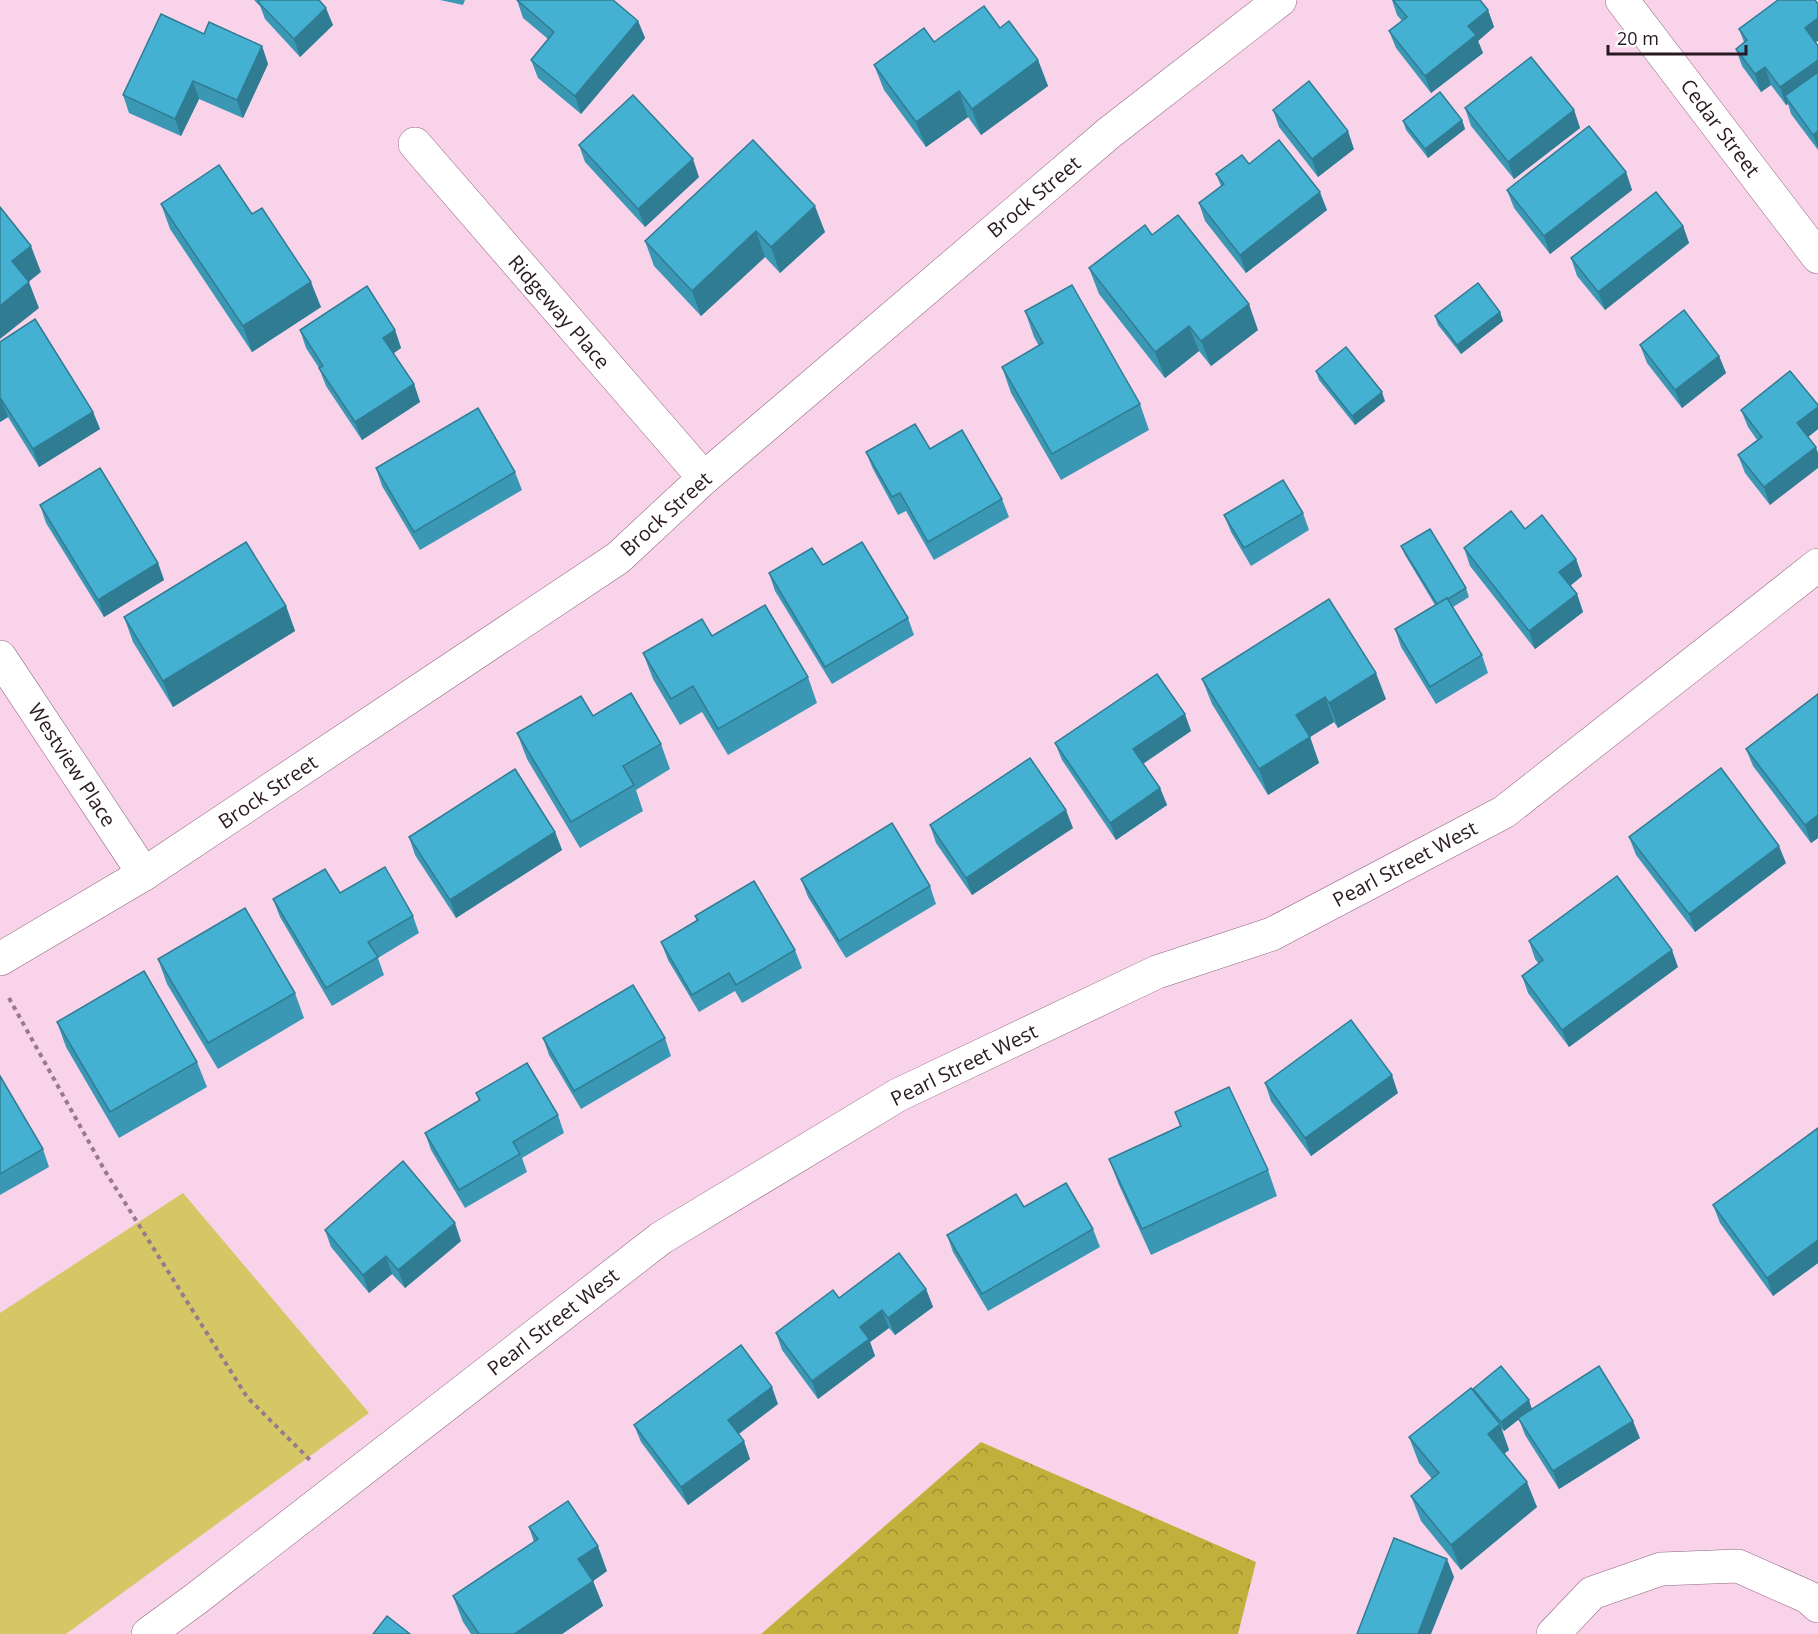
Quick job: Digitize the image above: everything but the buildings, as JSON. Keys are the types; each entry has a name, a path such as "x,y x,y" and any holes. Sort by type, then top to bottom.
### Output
{"street":[{"name":"Brock Street","path":"0,959 144,874 618,558 704,478 1109,133 1280,0"},
{"name":"Cedar Street","path":"1622,0 1818,257"},
{"name":"Ridgeway Place","path":"415,144 704,478"},
{"name":"Pearl Street West","path":"148,1634 661,1238 898,1095 1158,972 1272,934 1504,812 1818,565"},
{"name":"Westview Place","path":"0,657 144,874"},
{"path":"1552,1634 1592,1593 1661,1570 1738,1566 1808,1597 1818,1606"}],"path":[{"path":"6,992 105,1171 247,1397 338,1488"}],"shaded area":[{"path":"183,1193 369,1413 66,1634 0,1634 0,1313"}],"green space":[{"path":"981,1442 1256,1562 1238,1634 761,1634"}]}
